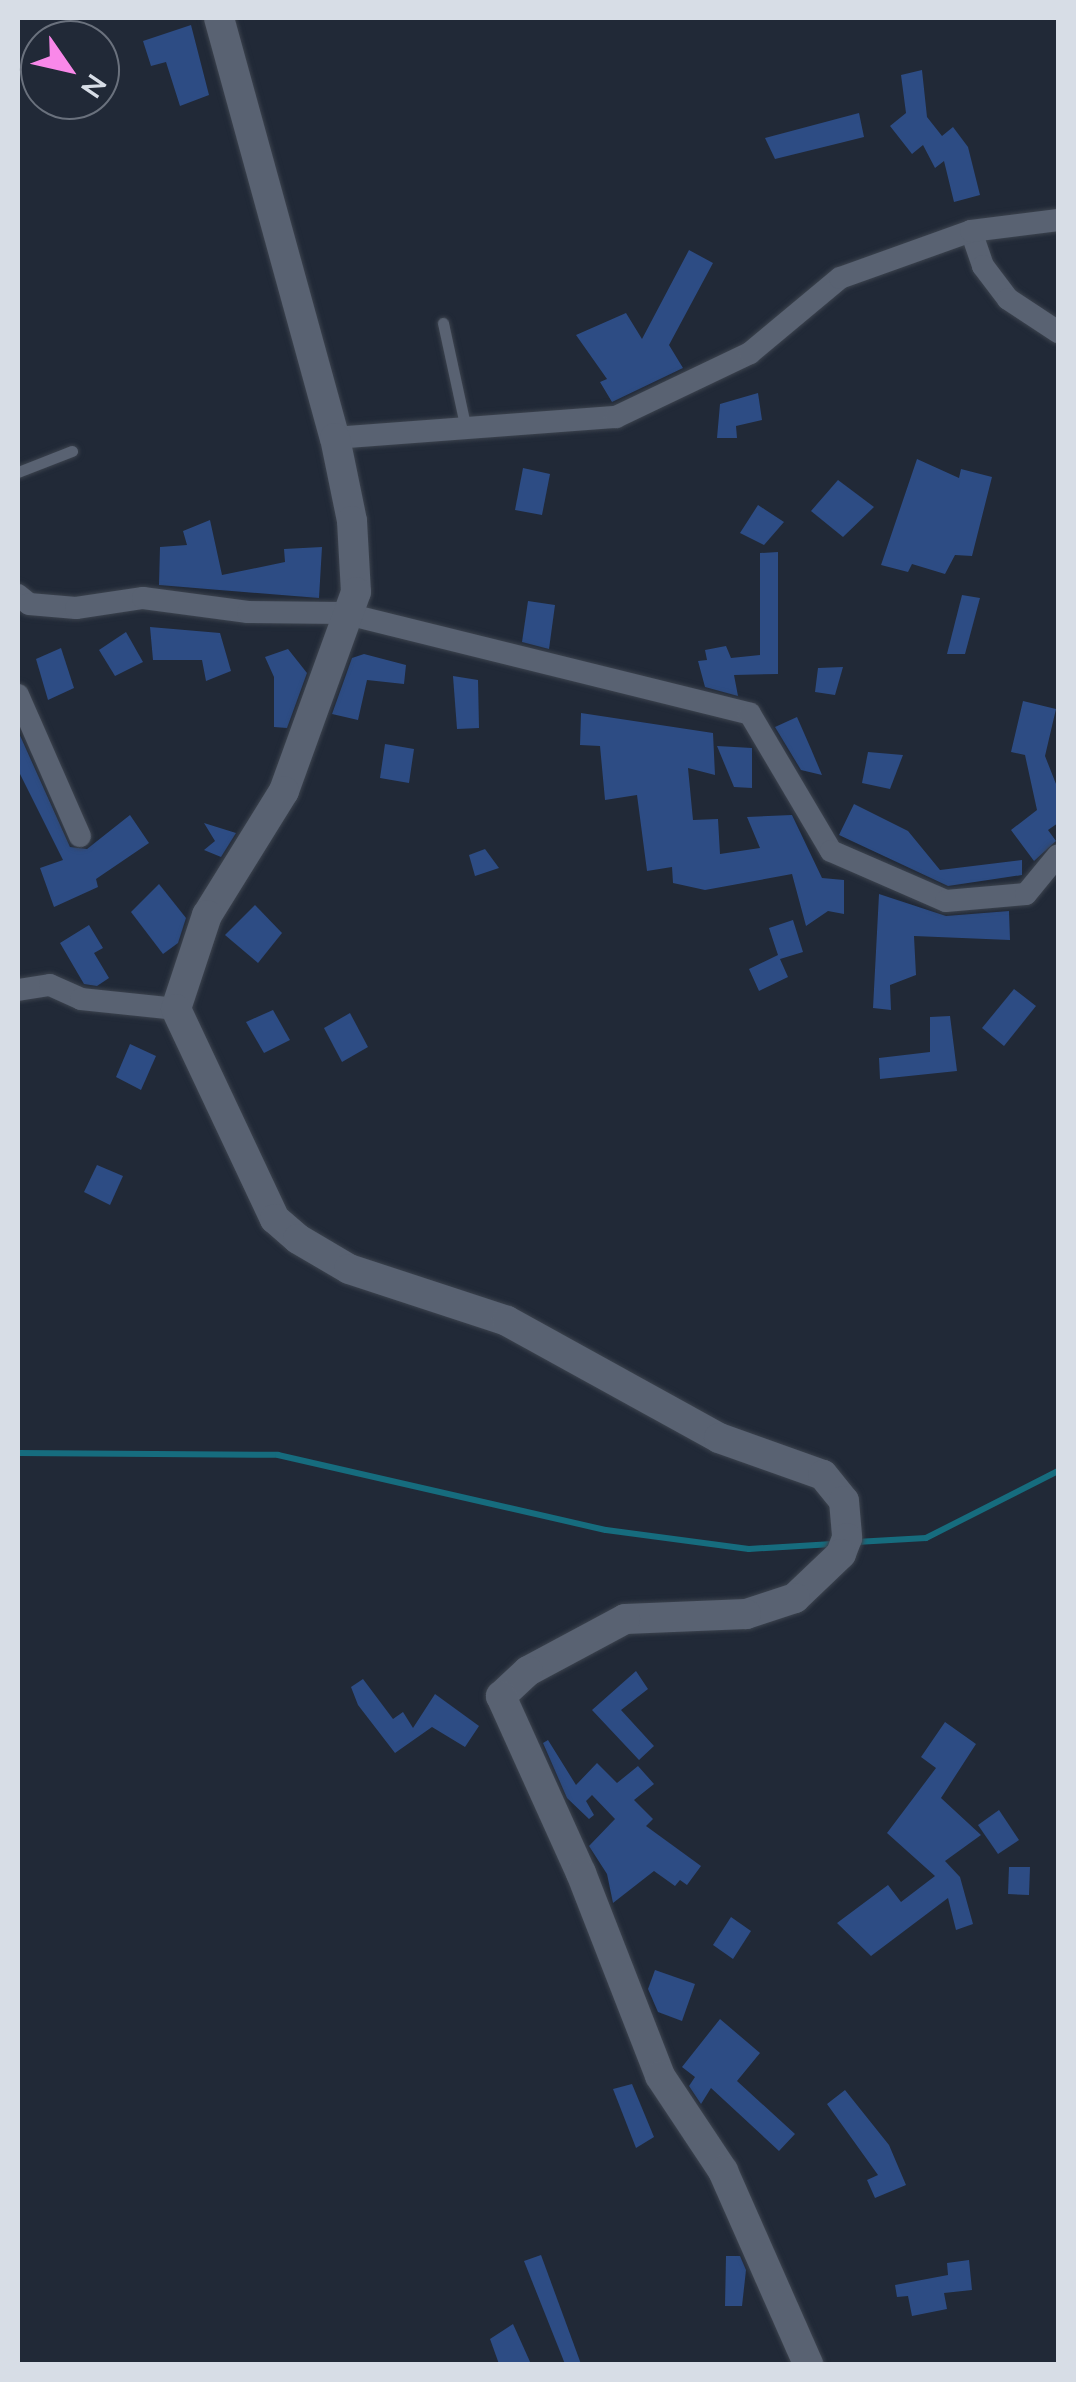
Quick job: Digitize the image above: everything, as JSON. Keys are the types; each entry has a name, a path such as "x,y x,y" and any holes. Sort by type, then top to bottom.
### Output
{"street":[{"path":"218,18 335,438 356,579 284,791 207,915 176,1009 275,1219 298,1239 350,1269 508,1320 719,1438 823,1476 844,1501 847,1538 841,1554 795,1598 746,1614 652,1613 625,1619 528,1671 502,1696 581,1872 660,2076 723,2171 808,2364"},
{"path":"335,438 616,417 653,404 750,353 840,278 971,231 1058,220"},
{"path":"971,231 983,266 1008,299 1058,332"},
{"path":"18,596 30,604 76,608 144,598 248,612 344,613 750,714 831,850 946,901 1026,894 1058,855"},
{"path":"18,695 80,836"},
{"path":"18,990 50,985 81,999 176,1009"}],"lane":[{"path":"443,324 466,428"},
{"path":"18,472 72,451"}],"building":[{"path":"191,25 209,95 180,106 166,62 151,66 143,41"},
{"path":"922,70 927,117 942,136 953,127 968,147 980,195 954,202 944,161 935,168 923,145 912,154 890,126 906,113 901,75"},
{"path":"859,113 864,137 775,159 765,138"},
{"path":"689,250 713,263 669,345 683,368 612,402 600,382 607,379 576,335 626,313 642,339"},
{"path":"758,393 762,420 736,426 737,438 717,438 720,404"},
{"path":"917,459 959,478 961,469 992,477 972,556 955,555 945,574 912,564 908,572 881,565"},
{"path":"523,468 550,474 542,515 515,510"},
{"path":"838,480 874,507 843,537 811,511"},
{"path":"758,505 784,522 764,545 740,533"},
{"path":"210,520 222,575 285,562 284,549 322,547 319,598 159,585 160,547 187,545 183,531"},
{"path":"778,552 778,674 734,675 738,696 705,687 698,661 707,660 705,650 726,646 731,658 760,655 760,553"},
{"path":"962,595 980,598 965,654 947,654"},
{"path":"528,601 555,605 549,649 522,642"},
{"path":"150,627 220,633 231,671 206,681 202,660 153,660"},
{"path":"126,632 143,662 115,676 99,650"},
{"path":"61,648 74,688 48,700 36,659"},
{"path":"288,649 307,673 287,728 274,727 274,677 265,657"},
{"path":"364,654 406,665 404,684 367,680 358,720 332,714 352,658"},
{"path":"843,667 835,695 815,692 818,668"},
{"path":"453,676 478,680 479,728 457,729"},
{"path":"1023,701 1056,709 1045,756 1058,789 1058,823 1048,830 1056,841 1034,861 1011,830 1037,810 1025,755 1011,752"},
{"path":"581,713 713,733 715,775 688,768 693,820 718,819 720,854 760,848 747,817 792,815 822,878 844,880 844,914 828,911 806,926 792,874 705,890 673,883 672,867 647,871 637,795 605,800 600,746 580,745"},
{"path":"797,717 822,775 801,770 775,727"},
{"path":"18,731 70,847 87,849 130,815 149,843 96,879 98,887 54,907 40,868 63,860 18,770"},
{"path":"385,744 414,749 409,783 380,778"},
{"path":"717,746 752,748 752,788 734,787"},
{"path":"868,752 903,755 890,789 862,783"},
{"path":"854,804 908,831 940,870 1022,860 1022,875 948,886 839,835"},
{"path":"204,823 236,833 221,857 204,850 215,841"},
{"path":"485,849 499,868 475,876 469,855"},
{"path":"159,884 186,918 178,943 163,954 131,912"},
{"path":"879,894 946,916 1009,911 1010,940 914,936 916,975 890,985 891,1010 873,1008"},
{"path":"255,905 282,933 258,963 225,935"},
{"path":"793,920 803,952 780,959 788,977 759,991 749,969 778,955 769,928"},
{"path":"89,925 103,948 94,953 109,978 97,986 84,984 60,943"},
{"path":"1014,989 1036,1006 1004,1046 982,1028"},
{"path":"273,1010 290,1040 264,1053 246,1022"},
{"path":"350,1013 368,1047 342,1062 324,1028"},
{"path":"950,1016 957,1071 880,1079 879,1058 930,1052 930,1017"},
{"path":"130,1044 156,1056 141,1090 116,1077"},
{"path":"97,1165 123,1176 110,1205 84,1192"},
{"path":"636,1671 648,1689 621,1710 654,1746 639,1760 592,1710"},
{"path":"363,1679 393,1719 403,1712 413,1728 435,1694 479,1726 465,1747 432,1727 395,1753 358,1705 351,1687"},
{"path":"945,1722 976,1744 941,1798 981,1835 945,1861 960,1877 973,1924 956,1930 948,1898 871,1956 837,1923 888,1885 901,1902 935,1876 887,1833 936,1768 921,1757"},
{"path":"548,1740 576,1785 597,1763 617,1783 638,1766 654,1784 634,1800 653,1819 646,1826 701,1866 687,1885 680,1880 675,1886 654,1871 613,1903 607,1874 589,1846 615,1819 592,1795 586,1801 594,1815 589,1819 567,1798 543,1743"},
{"path":"999,1810 1019,1840 998,1854 978,1825"},
{"path":"1009,1867 1030,1867 1029,1895 1008,1894"},
{"path":"731,1917 751,1931 733,1959 713,1945"},
{"path":"655,1970 695,1984 682,2021 658,2012 648,1989"},
{"path":"720,2019 760,2053 737,2081 795,2134 779,2151 711,2088 701,2104 689,2086 695,2077 682,2067"},
{"path":"632,2084 654,2137 636,2148 613,2089"},
{"path":"845,2090 889,2145 906,2185 875,2198 867,2180 878,2175 827,2104"},
{"path":"541,2255 581,2364 565,2364 524,2261"},
{"path":"726,2256 740,2256 746,2270 742,2306 725,2306"},
{"path":"969,2260 972,2290 944,2293 947,2309 912,2316 908,2296 897,2297 895,2285 948,2275 947,2263"},
{"path":"513,2324 531,2364 499,2364 490,2339"}],"waterway":[{"path":"18,1453 278,1455 606,1530 749,1549 833,1544"},
{"path":"856,1542 926,1538 1058,1471"}]}
